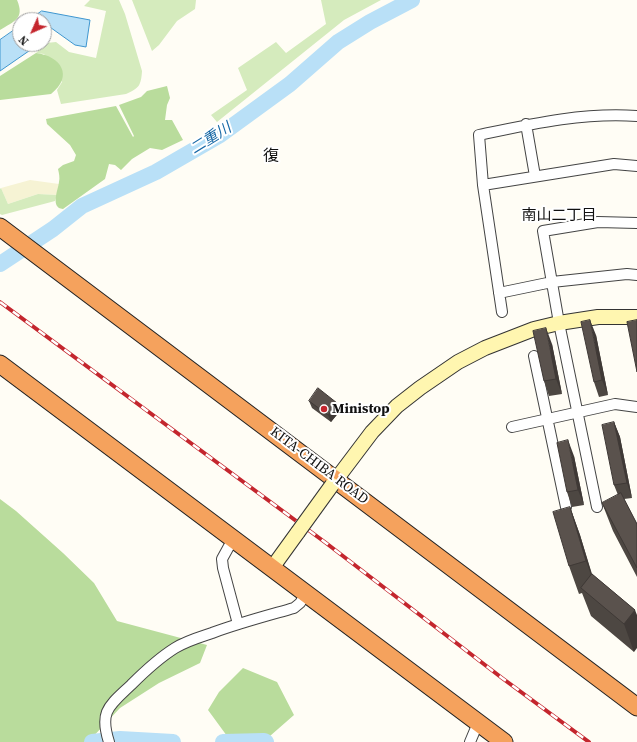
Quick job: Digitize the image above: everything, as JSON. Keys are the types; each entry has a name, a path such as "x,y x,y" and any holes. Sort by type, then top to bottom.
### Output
{"highway":[{"name":"KITA-CHIBA ROAD","path":"0,227 191,370 335,483 637,707"},
{"path":"0,364 233,538 274,565 306,594 504,742"}],"street":[{"path":"502,312 483,185 479,135 526,124 584,117 619,115 637,116"},
{"path":"526,124 535,176"},
{"path":"483,185 614,164 637,166"},
{"path":"597,507 576,412 543,231 598,222 637,223"},
{"path":"499,293 552,282 627,274 637,275"},
{"path":"274,565 372,432 397,406 458,362 485,348 534,330 559,323 598,317 637,317"},
{"path":"534,356 546,419 566,507"},
{"path":"512,427 615,404 637,407"},
{"path":"233,538 222,559 238,624"},
{"path":"107,738 104,722 105,714 108,709 116,699 143,673 175,648 197,638 238,624 294,608 300,603 306,594"},
{"path":"470,742 478,723"}],"shaded area":[{"path":"30,180 59,184 57,195 38,194 8,204 1,188"}],"green space":[{"path":"0,0 17,0 20,12 12,12 12,23 0,30"},
{"path":"90,0 119,0 125,14 142,71 141,80 137,88 126,94 61,104 57,90 62,82 44,54 36,53 52,52 52,42 56,42 69,52 96,58 106,11 84,6"},
{"path":"132,0 196,0 195,9 177,21 159,45 152,51"},
{"path":"321,0 381,0 344,20 217,122 211,115 247,90 238,68 276,42 286,53 326,24"},
{"path":"36,53 52,58 62,68 62,80 58,87 51,94 0,100 0,76"},
{"path":"167,86 170,98 167,105 165,120 172,120 183,140 162,150 150,148 132,159 121,170 115,165 109,164 105,179 63,209 59,208 56,202 59,179 58,169 63,165 74,161 76,155 70,145 47,124 46,119 116,106 133,137 134,136 119,105 141,97 147,91"},
{"path":"1,188 8,204 38,194 57,195 55,201 2,215 0,214"},
{"path":"0,499 16,511 63,553 94,583 117,621 207,645 200,663 159,683 120,708 88,742 0,742"},
{"path":"243,668 277,682 294,715 270,736 227,736 208,710 219,692"}],"water":[{"path":"52,13 90,20 86,47 75,45 52,29"},
{"path":"12,32 12,52 27,52 0,71 0,40"}],"building":[{"path":"590,320 602,380 594,382 581,322"},
{"path":"637,320 637,372 627,322"},
{"path":"546,328 556,379 544,381 533,331"},
{"path":"318,388 337,403 328,415 309,401"},
{"path":"614,422 627,483 614,485 602,425"},
{"path":"568,440 578,490 567,492 557,443"},
{"path":"621,493 637,524 637,568 602,503"},
{"path":"570,507 586,561 569,566 553,512"},
{"path":"592,574 635,610 624,624 581,588"}],"waterway":[{"name":"二重川","path":"0,264 53,229 82,206 156,172 220,135 290,84 338,42 370,22 412,0"},
{"path":"92,742 120,739 173,742"},
{"path":"223,742 266,742"}],"railway":[{"path":"0,302 326,543 502,678 589,742"}],"place":[{"name":"Ministop","path":"324,409"}],"district":[{"name":"復","path":"271,157"},
{"name":"南山二丁目","path":"559,216"}]}
